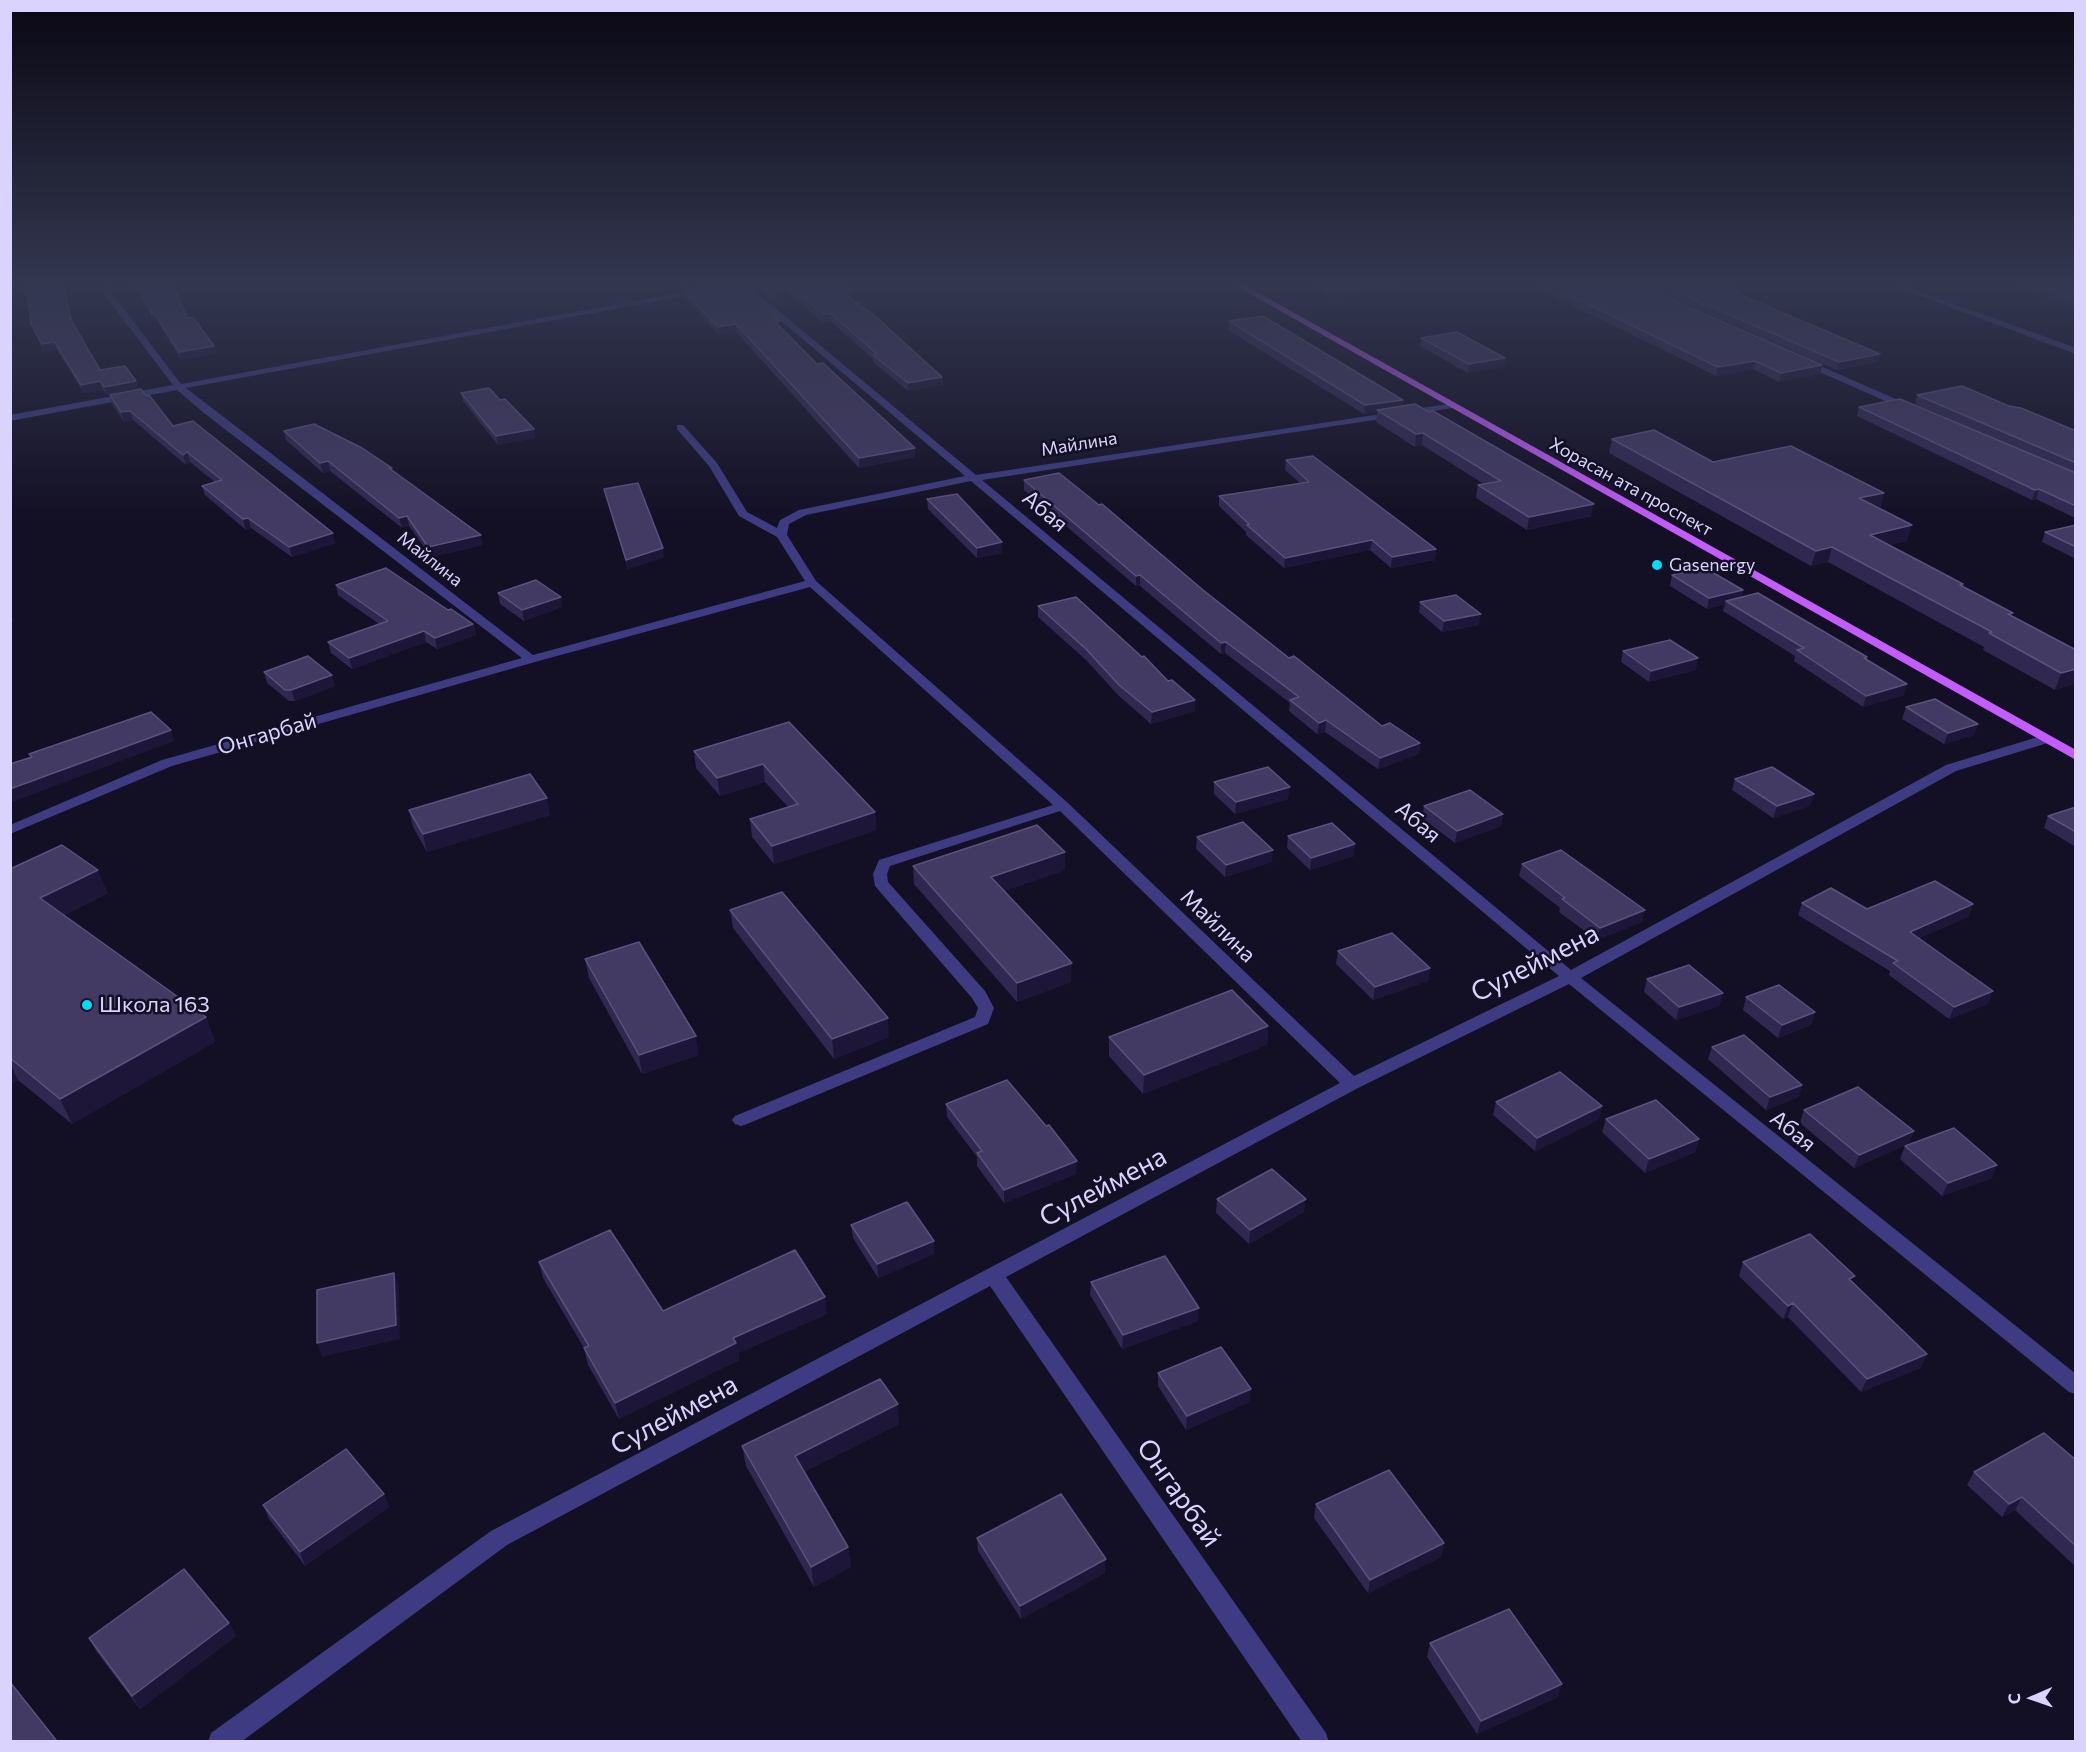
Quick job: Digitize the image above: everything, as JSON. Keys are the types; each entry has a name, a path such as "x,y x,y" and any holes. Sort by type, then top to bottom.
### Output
{"main road":[{"name":"Хорасан ата проспект","path":"1379,364 2076,756"}],"street":[{"name":"Майлина","path":"161,364 178,386 217,418 531,659"},
{"path":"10,418 301,364"},
{"name":"Абая","path":"837,364 1570,977 2076,1386"},
{"path":"1807,364 1924,415"},
{"name":"Майлина","path":"1352,1084 1063,806 812,583 782,535 784,522 803,512 973,478 1452,405"},
{"path":"680,427 713,465 743,514 782,535"},
{"path":"531,659 812,583"},
{"name":"Онгарбай","path":"10,830 167,763 531,659"},
{"name":"Сулеймена","path":"220,1742 499,1538 1352,1084 1570,977 1951,768 2046,739"},
{"path":"741,1120 982,1020 986,1008 979,995 880,883 884,863 1063,806"},
{"name":"Онгарбай","path":"994,1276 1317,1742"}],"building":[{"path":"68,364 96,364 100,370 125,366 136,381 104,387 100,381 81,385"},
{"path":"772,364 824,364 915,448 859,458"},
{"path":"884,364 927,364 942,377 908,383"},
{"path":"1298,364 1343,364 1403,400 1365,405"},
{"path":"1711,364 1738,364 1718,367"},
{"path":"1761,364 1822,365 1781,373"},
{"path":"1962,386 2076,431 2076,463 1917,395"},
{"path":"489,388 500,400 505,399 534,429 496,436 461,393"},
{"path":"141,389 146,396 149,395 173,426 193,421 333,533 289,547 248,518 243,519 202,486 222,480 187,452 183,455 130,411 121,412 110,395"},
{"path":"1900,399 2076,473 2076,506 2039,489 2035,490 1859,407"},
{"path":"1415,404 1429,412 1433,411 1594,504 1529,517 1478,485 1501,481 1423,433 1416,434 1377,410"},
{"path":"314,424 362,448 481,535 428,547 407,516 399,518 328,461 320,463 284,431"},
{"path":"1654,430 1713,462 1791,446 1884,493 1859,498 1912,525 1870,535 1963,584 1960,585 2013,613 2008,614 2076,650 2076,669 2061,673 1989,633 1992,632 1832,547 1816,551 1612,439"},
{"path":"1313,456 1436,549 1392,557 1372,540 1285,558 1247,525 1249,524 1219,496 1309,482 1286,460"},
{"path":"1059,473 1099,505 1102,504 1203,590 1289,658 1294,656 1382,726 1390,723 1420,743 1380,758 1326,720 1319,723 1290,700 1299,697 1226,642 1221,643 1140,575 1136,576 1024,480"},
{"path":"638,483 663,548 626,560 604,489"},
{"path":"957,494 1002,542 977,548 927,499"},
{"path":"2076,525 2076,547 2045,532"},
{"path":"386,568 473,624 435,638 424,631 349,658 328,642 388,621 336,585"},
{"path":"1705,568 1743,590 1709,598 1672,575"},
{"path":"536,580 561,597 522,610 498,593"},
{"path":"1758,593 1867,657 1864,658 1907,684 1866,696 1797,650 1804,648 1726,601"},
{"path":"1456,595 1481,614 1444,621 1420,602"},
{"path":"1076,597 1142,657 1144,656 1168,681 1172,680 1195,700 1152,712 1119,685 1086,649 1038,606"},
{"path":"1670,640 1698,658 1651,671 1623,651"},
{"path":"308,656 332,675 291,690 285,690 264,672"},
{"path":"1935,699 1978,724 1948,733 1906,707"},
{"path":"151,712 171,730 10,789 10,764 32,757 29,754"},
{"path":"789,722 875,812 772,846 750,819 798,804 763,764 717,778 694,751"},
{"path":"1268,767 1290,787 1236,802 1214,782"},
{"path":"1772,767 1814,794 1777,806 1735,779"},
{"path":"530,774 547,798 423,834 409,810"},
{"path":"1470,790 1503,814 1457,831 1424,806"},
{"path":"2076,807 2076,832 2048,816"},
{"path":"1243,822 1273,850 1226,865 1197,837"},
{"path":"1332,823 1355,844 1311,858 1288,836"},
{"path":"1037,825 1065,852 991,877 1072,963 1017,983 913,866"},
{"name":"Школа 163","path":"62,845 98,870 40,898 206,1017 60,1099 10,1058 10,869"},
{"path":"1561,850 1645,910 1600,928 1522,864"},
{"path":"1935,881 1973,904 1910,932 1993,991 1954,1007 1893,963 1898,961 1802,903 1831,888 1867,909"},
{"path":"782,892 888,1018 832,1039 730,910"},
{"path":"1392,933 1430,968 1375,987 1338,951"},
{"path":"639,942 696,1036 639,1055 585,959"},
{"path":"1689,965 1723,993 1679,1007 1647,979"},
{"path":"1779,985 1815,1012 1782,1025 1746,997"},
{"path":"1232,990 1268,1026 1144,1075 1109,1037"},
{"path":"1744,1035 1802,1085 1770,1097 1712,1047"},
{"path":"1560,1072 1602,1106 1537,1138 1496,1102"},
{"path":"1007,1080 1046,1126 1049,1125 1077,1161 1004,1190 977,1153 982,1151 946,1104"},
{"path":"1858,1087 1914,1131 1859,1155 1804,1110"},
{"path":"1656,1100 1699,1139 1649,1159 1606,1119"},
{"path":"1954,1128 1997,1165 1948,1183 1905,1146"},
{"path":"1272,1169 1306,1199 1250,1230 1217,1199"},
{"path":"907,1202 934,1241 877,1264 851,1225"},
{"path":"610,1230 663,1311 795,1250 825,1297 733,1338 736,1343 615,1403 584,1348 589,1346 539,1262"},
{"path":"1810,1234 1855,1276 1849,1279 1927,1354 1867,1379 1793,1303 1788,1306 1743,1262"},
{"path":"1165,1256 1199,1308 1123,1335 1091,1282"},
{"path":"394,1273 396,1325 317,1343 317,1290"},
{"path":"1221,1347 1251,1389 1187,1416 1158,1373"},
{"path":"880,1379 898,1404 795,1456 848,1547 811,1567 742,1446"},
{"path":"2044,1433 2076,1460 2076,1546 2022,1497 2009,1504 1974,1472"},
{"path":"346,1449 384,1494 300,1552 263,1505"},
{"path":"1389,1470 1444,1543 1370,1580 1316,1504"},
{"path":"1061,1494 1106,1559 1020,1606 977,1538"},
{"path":"184,1569 229,1623 132,1696 89,1638"},
{"path":"1509,1609 1562,1684 1481,1721 1430,1643"},
{"path":"10,1682 56,1740 54,1742 10,1742"}],"place":[{"name":"Gasenergy","path":"1657,565"},
{"name":"Школа 163","path":"87,1005"}]}
